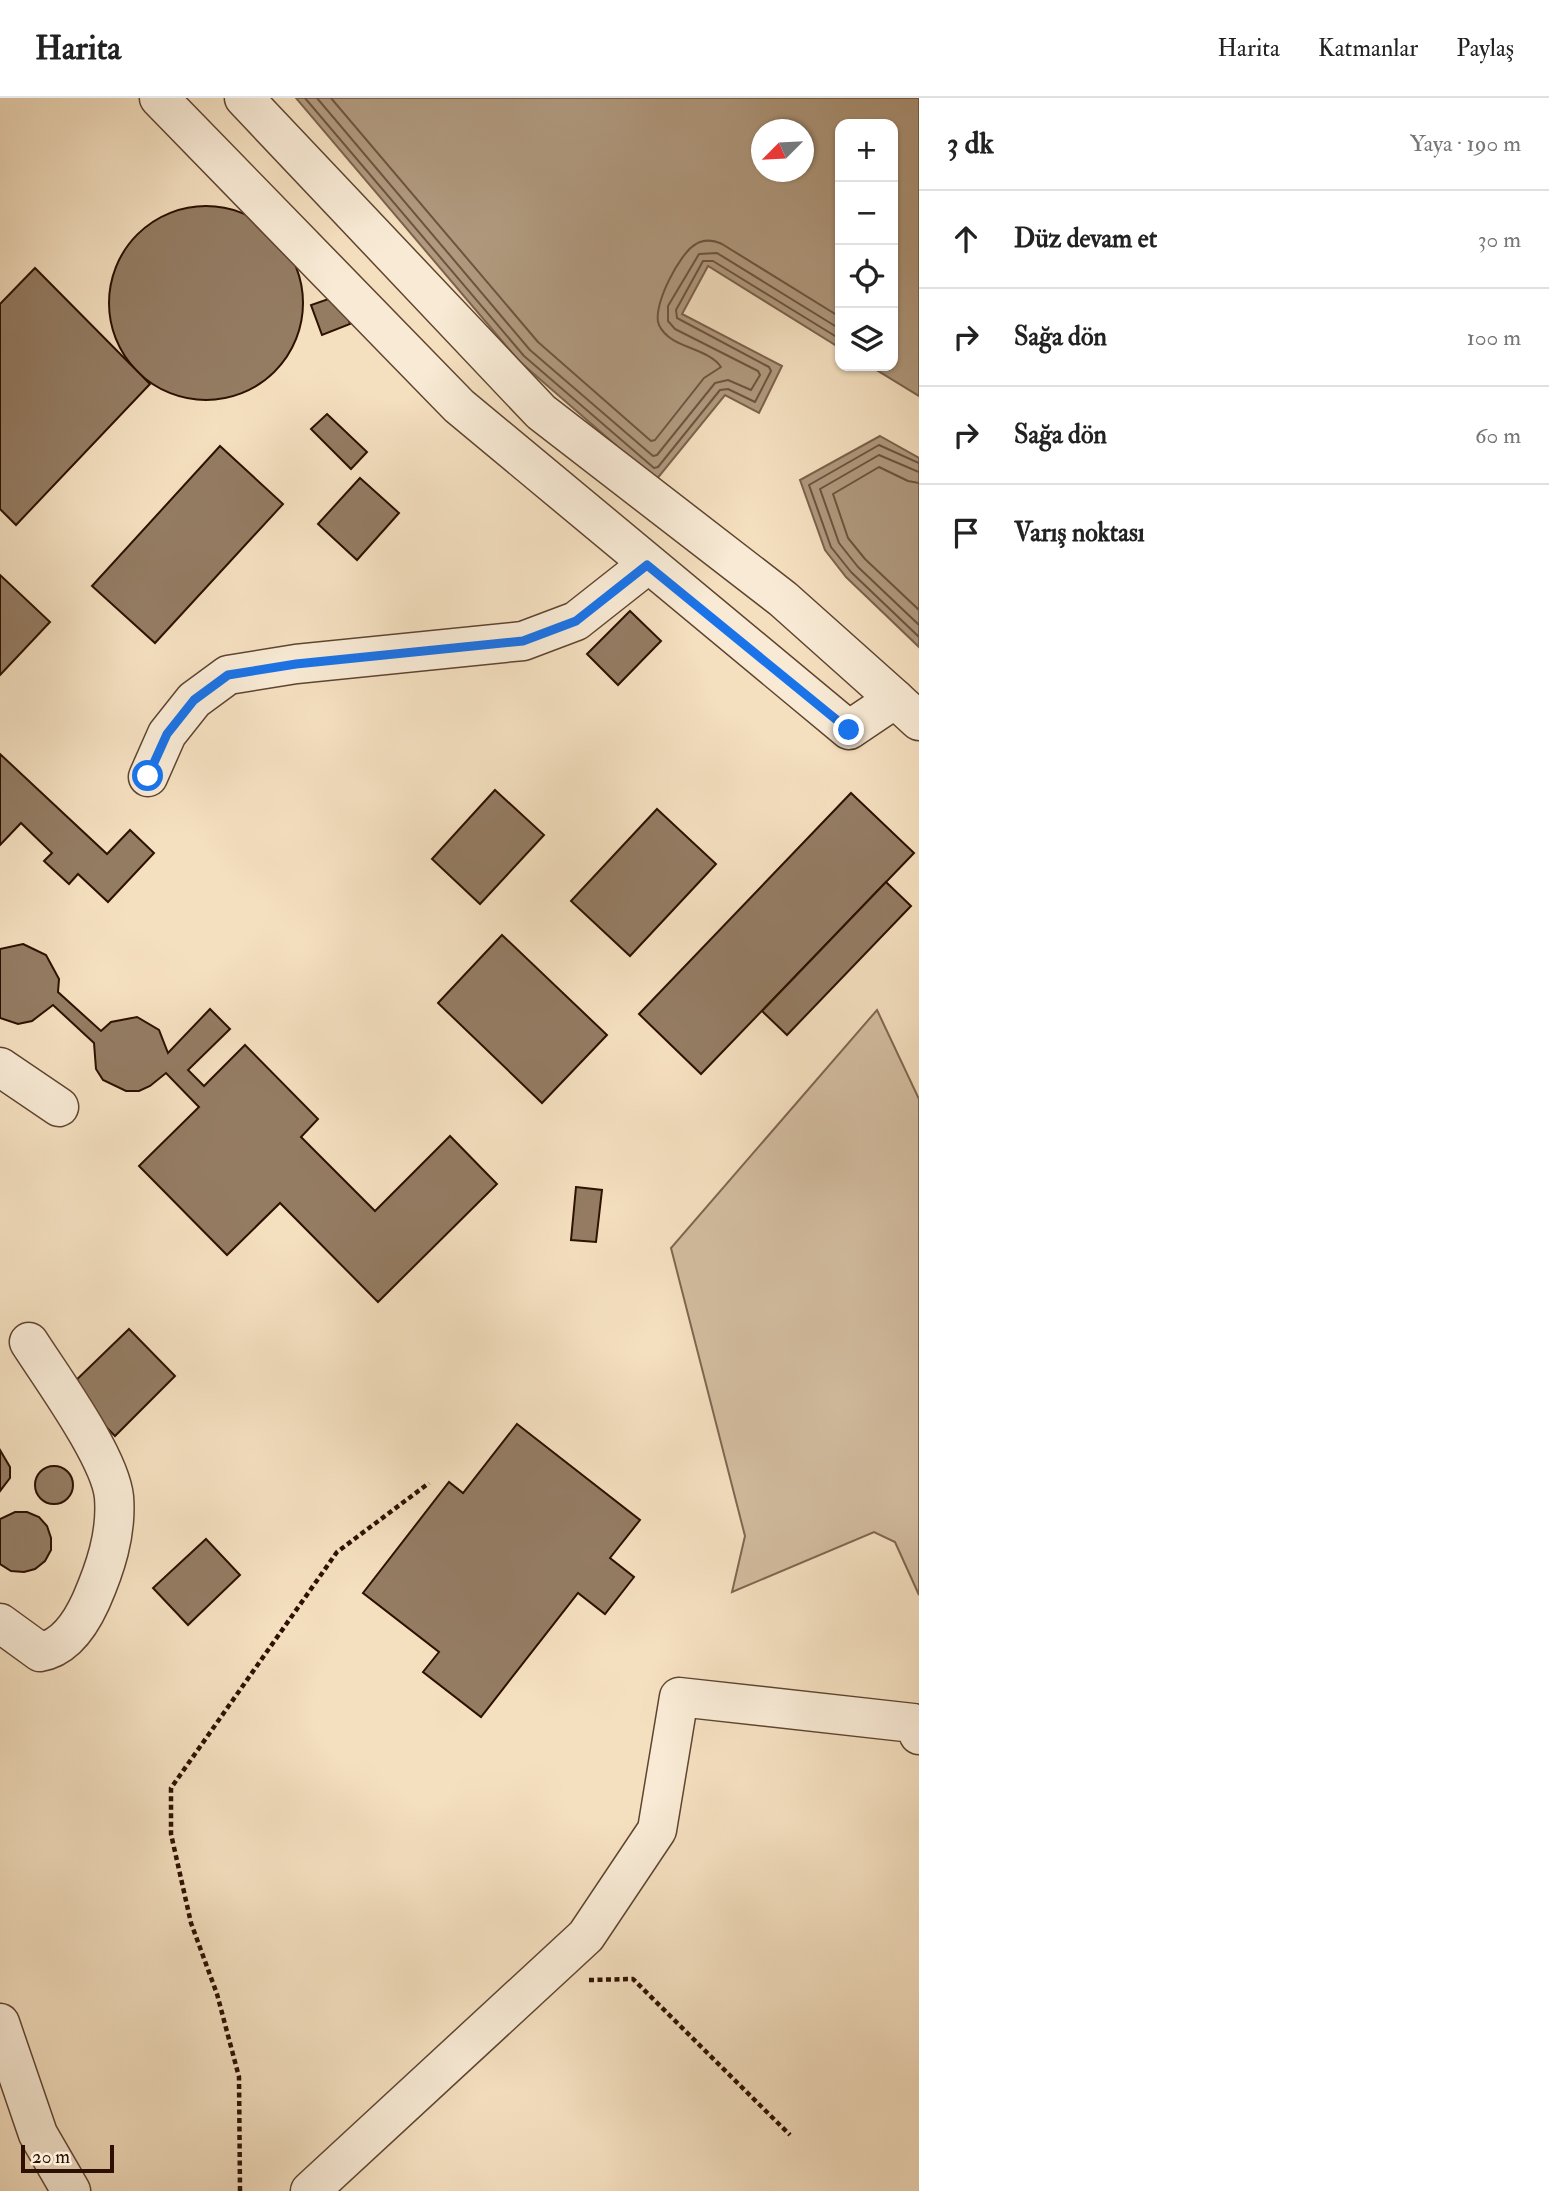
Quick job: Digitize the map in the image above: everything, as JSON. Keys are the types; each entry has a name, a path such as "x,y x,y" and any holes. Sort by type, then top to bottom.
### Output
{"lane":[{"path":"159,98 458,406 647,565 849,730 907,710 783,599 541,412 244,98"},
{"path":"148,776 167,734 194,700 228,675 296,664 523,641 576,621 647,565"},
{"path":"0,1067 59,1107"},
{"path":"0,1623 40,1653 52,1651 68,1637 86,1612 108,1561 114,1496 93,1443 29,1342"},
{"path":"310,2191 586,1936 657,1830 679,1697 913,1723 919,1735"},
{"path":"0,2023 38,2134 71,2191"}],"path":[{"path":"240,2191 239,2077 217,1994 188,1910 171,1834 171,1788 337,1552 429,1483"},
{"path":"536,1982 633,1979 790,2135"}],"shaded area":[{"path":"877,1010 919,1099 919,1595 895,1542 874,1532 732,1592 745,1536 671,1248"}],"water":[{"path":"296,98 919,98 919,396 878,371 898,371 898,119 835,119 835,345 708,266 682,314 782,366 759,413 725,395 656,480 519,361"},
{"path":"880,436 919,458 919,647 846,577 825,550 800,480"}],"building":[{"path":"206,206 243,213 275,234 296,266 303,303 296,340 275,372 243,393 206,400 169,393 137,372 116,340 109,303 116,266 137,234 169,213"},
{"path":"35,268 150,384 16,525 0,509 0,304"},
{"path":"340,295 350,324 322,335 311,305"},
{"path":"327,414 367,452 351,469 311,429"},
{"path":"220,446 283,504 155,643 92,586"},
{"path":"360,478 399,513 357,560 318,524"},
{"path":"0,575 50,622 0,675"},
{"path":"630,611 661,641 618,685 587,654"},
{"path":"0,754 107,854 130,830 154,853 108,902 78,874 69,884 44,861 52,853 21,823 0,845"},
{"path":"495,790 544,835 480,904 432,859"},
{"path":"851,793 914,853 701,1074 639,1014"},
{"path":"657,809 716,864 630,956 571,901"},
{"path":"886,882 911,906 787,1035 762,1011"},
{"path":"502,935 607,1035 542,1103 438,1003"},
{"path":"23,944 46,955 59,979 58,992 101,1031 111,1022 137,1017 159,1030 168,1053 210,1009 230,1029 188,1070 204,1086 245,1045 318,1119 301,1137 375,1211 450,1136 497,1184 378,1302 280,1203 227,1255 139,1166 199,1107 166,1073 139,1091 126,1091 103,1080 96,1069 94,1043 53,1005 32,1021 18,1024 0,1018 0,949"},
{"path":"576,1187 602,1190 596,1242 571,1240"},
{"path":"129,1329 175,1376 115,1436 68,1388"},
{"path":"517,1424 640,1520 610,1558 634,1577 605,1614 578,1593 481,1717 423,1672 439,1652 363,1593 449,1482 463,1493"},
{"path":"0,1450 10,1467 10,1478 0,1491"},
{"path":"54,1466 67,1472 73,1485 67,1498 54,1504 41,1498 35,1485 41,1472"},
{"path":"15,1512 27,1512 39,1517 47,1526 51,1538 51,1550 45,1561 35,1569 24,1572 11,1571 0,1564 0,1519"},
{"path":"206,1539 240,1575 188,1625 153,1588"}],"route":[{"path":"148,776 167,734 194,700 228,675 296,664 523,641 576,621 647,565 849,730"}]}
